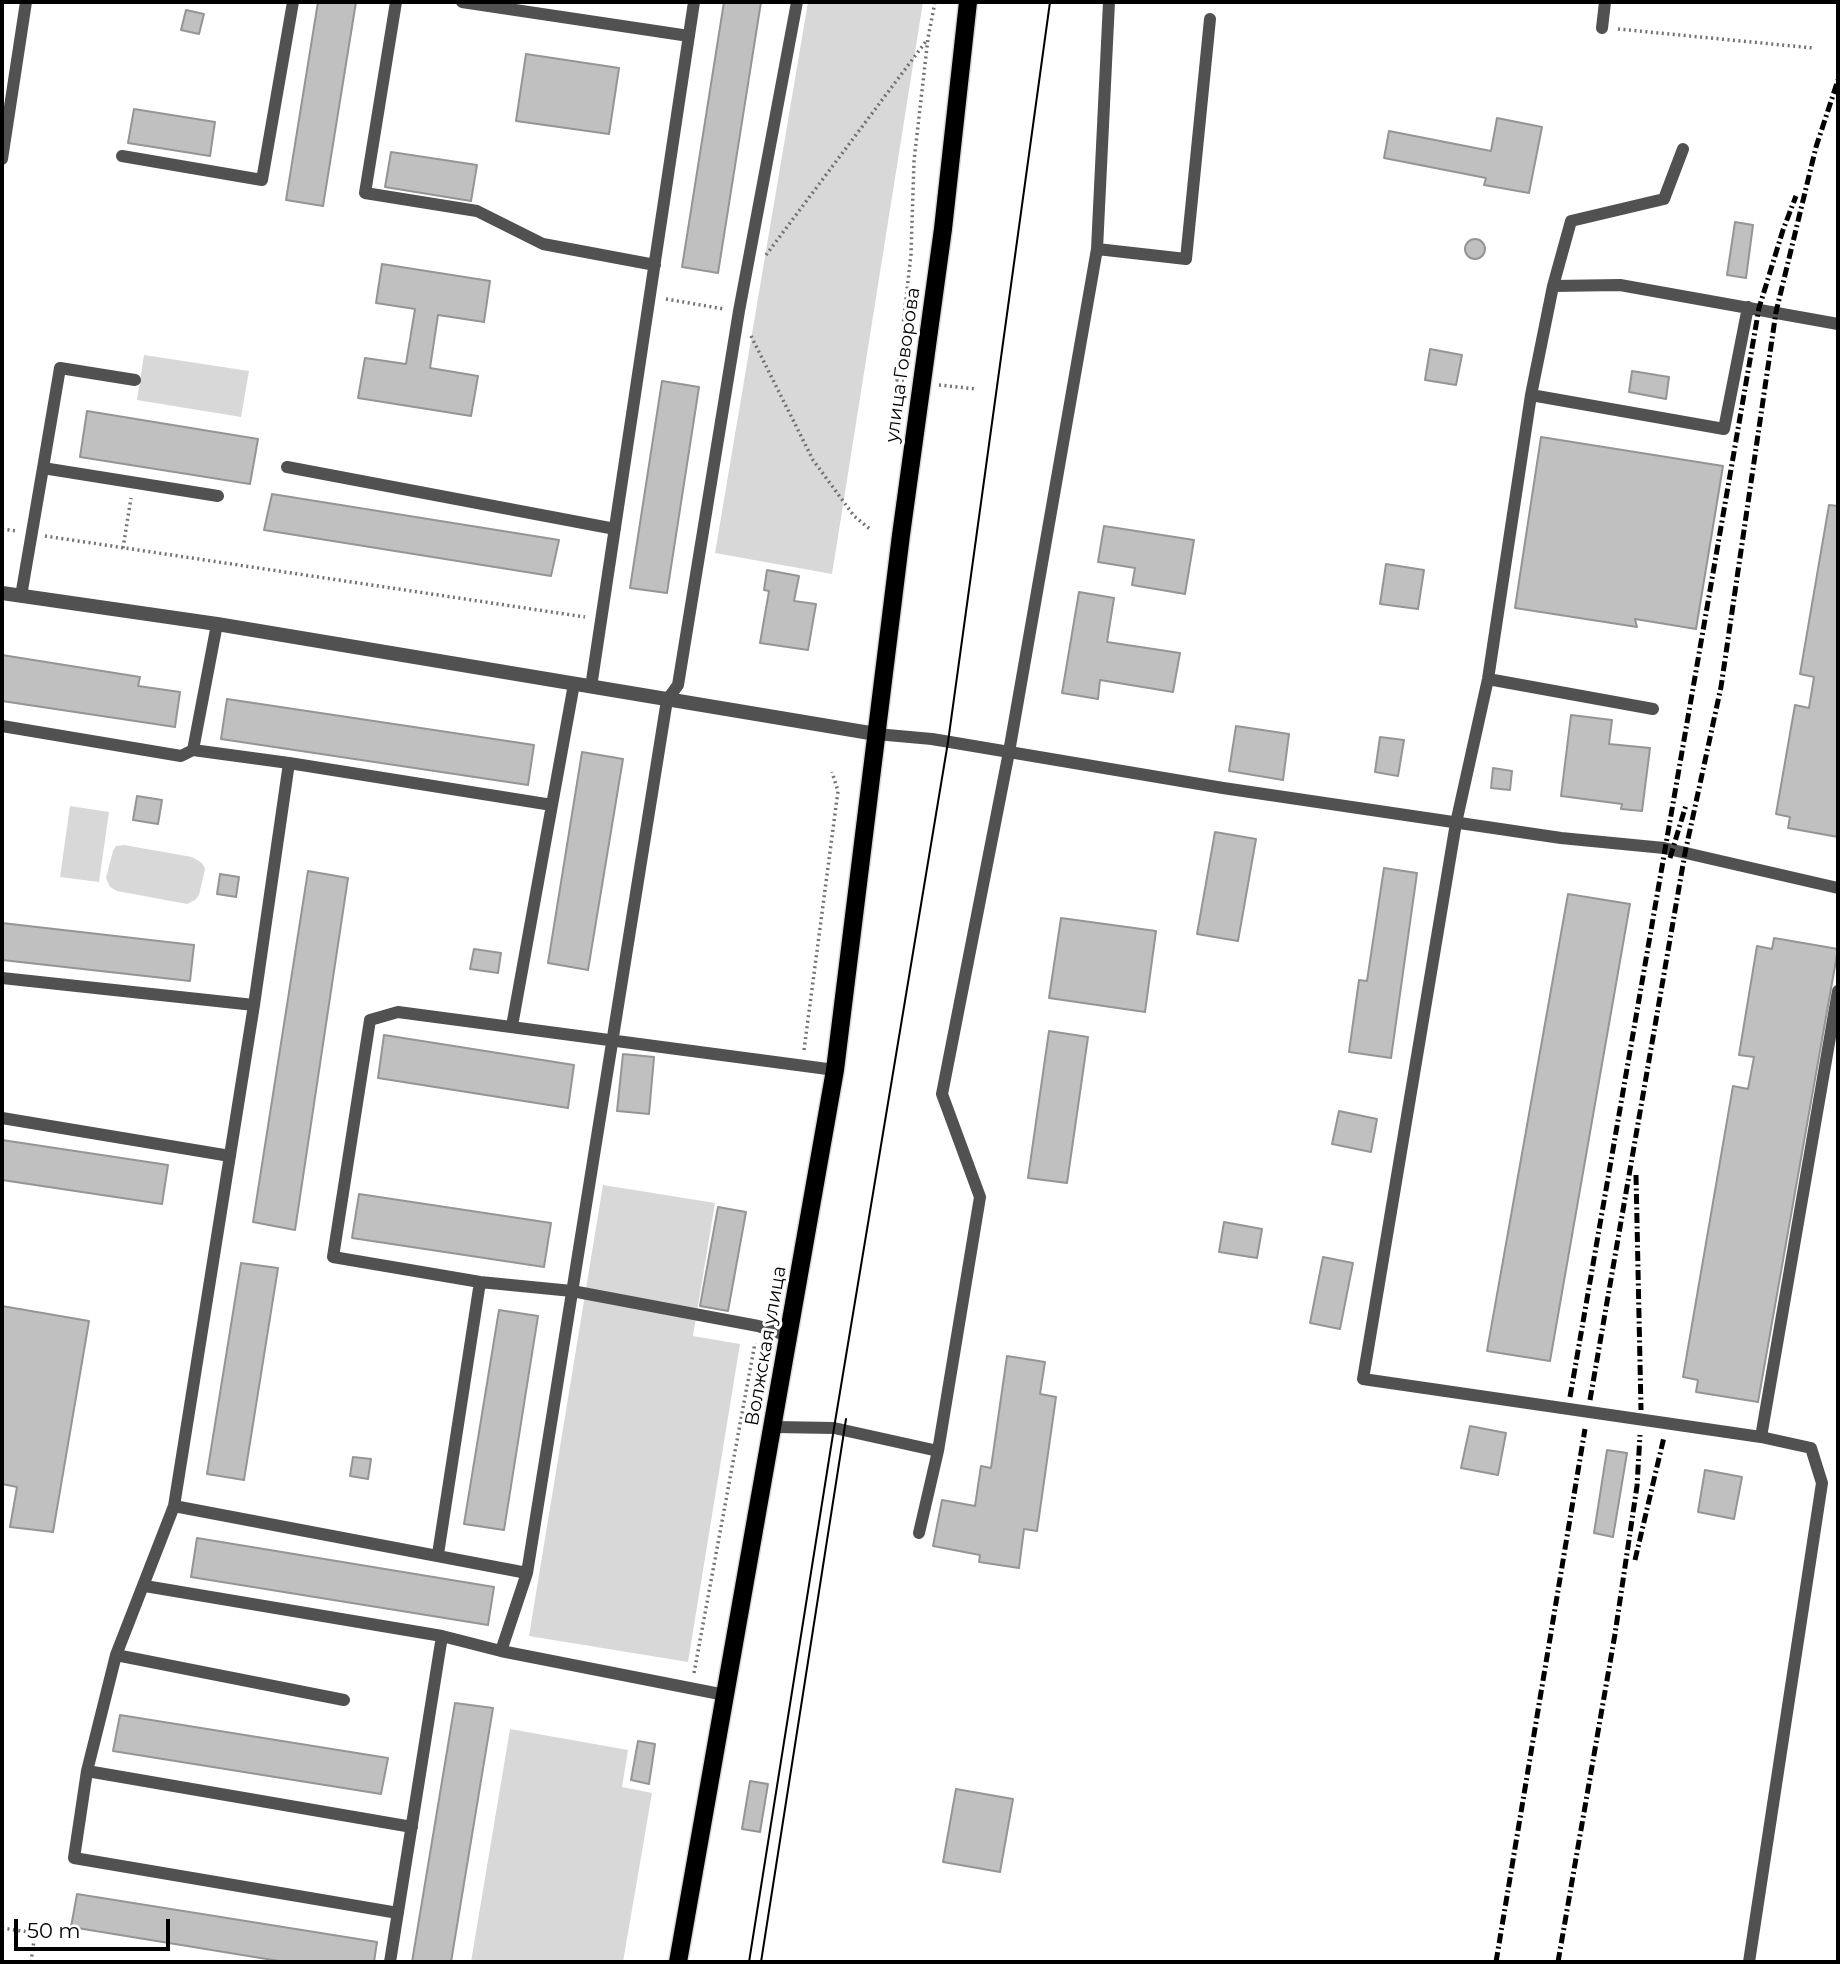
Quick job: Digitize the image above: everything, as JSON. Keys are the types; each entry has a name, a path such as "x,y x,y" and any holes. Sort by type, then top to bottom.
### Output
{"main road":[{"name":"улица Говорова","path":"876,734 943,229 968,2"},
{"name":"Волжская улица","path":"678,1962 835,1070 876,734"}],"street":[{"path":"2,593 217,624 876,734"}],"lane":[{"path":"2,159 26,2"},
{"path":"122,156 262,180 293,2"},
{"path":"396,2 365,193 477,211 543,244 654,265"},
{"path":"462,2 689,36"},
{"path":"591,687 694,2"},
{"path":"501,1651 527,1573 667,700 678,685 739,311 797,2"},
{"path":"919,1534 938,1451 980,1197 942,1094 1009,752 1097,249 1109,2"},
{"path":"1602,28 1605,2"},
{"path":"1097,249 1186,259 1210,19"},
{"path":"1683,149 1664,199 1571,221 1553,286 1531,395 1488,679 1456,822 1363,1379 1760,1437 1811,1448 1822,1483 1749,1962"},
{"path":"1553,286 1620,285 1838,324"},
{"path":"1531,395 1724,429 1748,307"},
{"path":"21,596 60,368 135,380"},
{"path":"287,467 615,529"},
{"path":"43,468 218,496"},
{"path":"193,750 217,624"},
{"path":"1488,679 1653,709"},
{"path":"512,1026 574,684"},
{"path":"2,726 181,756 193,750 552,805"},
{"path":"876,734 932,739 1223,788 1560,838 1664,848 1838,888"},
{"path":"289,763 254,1005 174,1506 116,1656 87,1771 74,1858 398,1913"},
{"path":"2,978 254,1005"},
{"path":"1760,1437 1838,991"},
{"path":"789,1335 758,1326 572,1291 480,1282 333,1258 370,1020 398,1012 835,1070"},
{"path":"2,1118 230,1156"},
{"path":"438,1554 480,1282"},
{"path":"774,1427 834,1428 938,1451"},
{"path":"174,1506 527,1573"},
{"path":"145,1586 442,1636 501,1651 725,1695"},
{"path":"390,1962 442,1636"},
{"path":"116,1656 344,1700"},
{"path":"87,1771 412,1827"}],"path":[{"path":"897,380 911,254 914,161 928,38 935,2"},
{"path":"1602,28 1813,48"},
{"path":"761,262 928,38"},
{"path":"651,296 739,311 813,460 854,516 870,529"},
{"path":"123,548 134,482"},
{"path":"2,529 600,619"},
{"path":"802,1065 838,790 832,772"},
{"path":"691,1689 758,1326"},
{"path":"2,1928 35,1933 31,1962"}],"shaded area":[{"path":"808,2 923,2 832,574 715,553"},
{"path":"144,355 249,371 241,417 137,400"},
{"path":"70,806 109,812 99,882 60,877"},
{"path":"124,845 192,857 202,863 205,869 199,895 187,904 117,891 110,887 106,878 113,851 116,846"},
{"path":"603,1185 715,1203 693,1336 740,1344 688,1662 529,1636"},
{"path":"510,1729 628,1750 622,1787 652,1793 623,1962 471,1962"}],"building":[{"path":"318,2 356,2 323,206 286,200"},
{"path":"724,2 761,2 718,273 682,267"},
{"path":"186,10 204,14 199,34 181,30"},
{"path":"526,54 619,68 609,134 516,121"},
{"path":"134,109 215,122 210,156 128,143"},
{"path":"1497,118 1542,127 1529,193 1484,185 1486,178 1384,158 1389,131 1491,151"},
{"path":"391,152 477,165 471,201 385,187"},
{"path":"1735,222 1753,225 1746,278 1727,275"},
{"path":"1475,239 1482,242 1485,249 1482,256 1475,259 1468,256 1465,249 1468,242"},
{"path":"382,264 490,281 484,322 438,315 430,368 478,376 471,416 358,398 365,358 406,364 415,309 376,303"},
{"path":"1430,349 1462,355 1456,385 1425,380"},
{"path":"1632,371 1669,377 1666,399 1629,392"},
{"path":"662,381 699,387 667,593 630,588"},
{"path":"87,411 258,439 250,484 80,457"},
{"path":"1541,437 1723,466 1696,629 1635,619 1637,627 1515,608"},
{"path":"272,494 559,540 551,576 264,530"},
{"path":"1829,505 1838,506 1838,837 1788,828 1790,817 1776,814 1795,705 1809,708 1814,677 1800,674"},
{"path":"1104,526 1194,540 1185,594 1132,585 1135,568 1098,562"},
{"path":"1386,564 1424,570 1418,609 1380,604"},
{"path":"767,570 799,576 794,601 816,604 808,650 760,643 769,591 764,590"},
{"path":"1079,592 1114,598 1107,642 1180,653 1173,692 1100,680 1098,699 1062,693"},
{"path":"2,655 140,677 138,686 180,692 175,727 2,701"},
{"path":"227,699 534,745 528,785 221,739"},
{"path":"1571,715 1612,720 1609,744 1650,748 1642,811 1621,809 1622,804 1561,796"},
{"path":"1236,726 1289,734 1283,780 1229,771"},
{"path":"1380,737 1404,740 1398,776 1375,772"},
{"path":"582,752 623,759 588,970 548,963"},
{"path":"1493,768 1512,771 1510,790 1491,788"},
{"path":"137,796 162,800 158,824 133,820"},
{"path":"1215,832 1256,839 1238,941 1197,934"},
{"path":"1384,868 1417,873 1391,1058 1349,1052 1359,980 1367,981"},
{"path":"308,871 348,878 295,1230 253,1222"},
{"path":"220,874 239,877 236,897 217,894"},
{"path":"1568,894 1630,904 1550,1361 1487,1351"},
{"path":"1061,918 1156,931 1145,1012 1049,998"},
{"path":"2,923 194,945 190,981 2,960"},
{"path":"1774,938 1838,949 1758,1402 1696,1392 1698,1380 1683,1377 1733,1086 1748,1089 1754,1057 1739,1055 1757,946 1772,949"},
{"path":"474,949 501,953 498,973 470,969"},
{"path":"1049,1031 1088,1037 1067,1183 1028,1178"},
{"path":"384,1035 574,1065 568,1108 378,1078"},
{"path":"623,1054 654,1057 649,1114 617,1111"},
{"path":"1339,1111 1377,1119 1371,1152 1332,1144"},
{"path":"2,1140 168,1165 162,1204 2,1180"},
{"path":"359,1194 551,1223 544,1267 352,1238"},
{"path":"718,1207 746,1212 728,1311 700,1306"},
{"path":"1224,1222 1262,1229 1257,1258 1219,1252"},
{"path":"1323,1257 1353,1263 1340,1329 1310,1323"},
{"path":"241,1263 278,1268 244,1480 207,1474"},
{"path":"2,1306 89,1321 53,1532 10,1527 17,1487 2,1484"},
{"path":"499,1310 538,1316 504,1530 464,1524"},
{"path":"1007,1356 1045,1362 1040,1394 1056,1397 1037,1531 1024,1529 1019,1568 979,1562 980,1555 933,1546 942,1500 975,1506 981,1466 991,1468"},
{"path":"1470,1426 1506,1433 1498,1475 1461,1468"},
{"path":"1607,1450 1627,1453 1613,1537 1594,1533"},
{"path":"353,1457 371,1459 368,1479 350,1476"},
{"path":"1705,1470 1742,1477 1734,1519 1698,1512"},
{"path":"197,1538 494,1587 488,1625 191,1577"},
{"path":"455,1703 493,1708 451,1962 412,1962"},
{"path":"120,1715 388,1758 381,1794 113,1751"},
{"path":"638,1741 655,1744 649,1784 631,1780"},
{"path":"750,1781 768,1784 760,1832 742,1829"},
{"path":"956,1789 1013,1799 1000,1872 943,1862"},
{"path":"77,1894 377,1942 374,1962 285,1962 71,1927"}],"tram line":[{"path":"749,1962 948,742 1050,2"},
{"path":"761,1962 846,1419"}],"railway":[{"path":"1590,1400 1685,853 1721,687 1776,312 1816,147 1838,80"},
{"path":"1570,1397 1759,308 1796,196"},
{"path":"1670,858 1686,805"},
{"path":"1636,1175 1641,1410"},
{"path":"1496,1962 1585,1429"},
{"path":"1558,1962 1615,1634 1637,1486 1640,1435"},
{"path":"1635,1560 1664,1437"}]}
